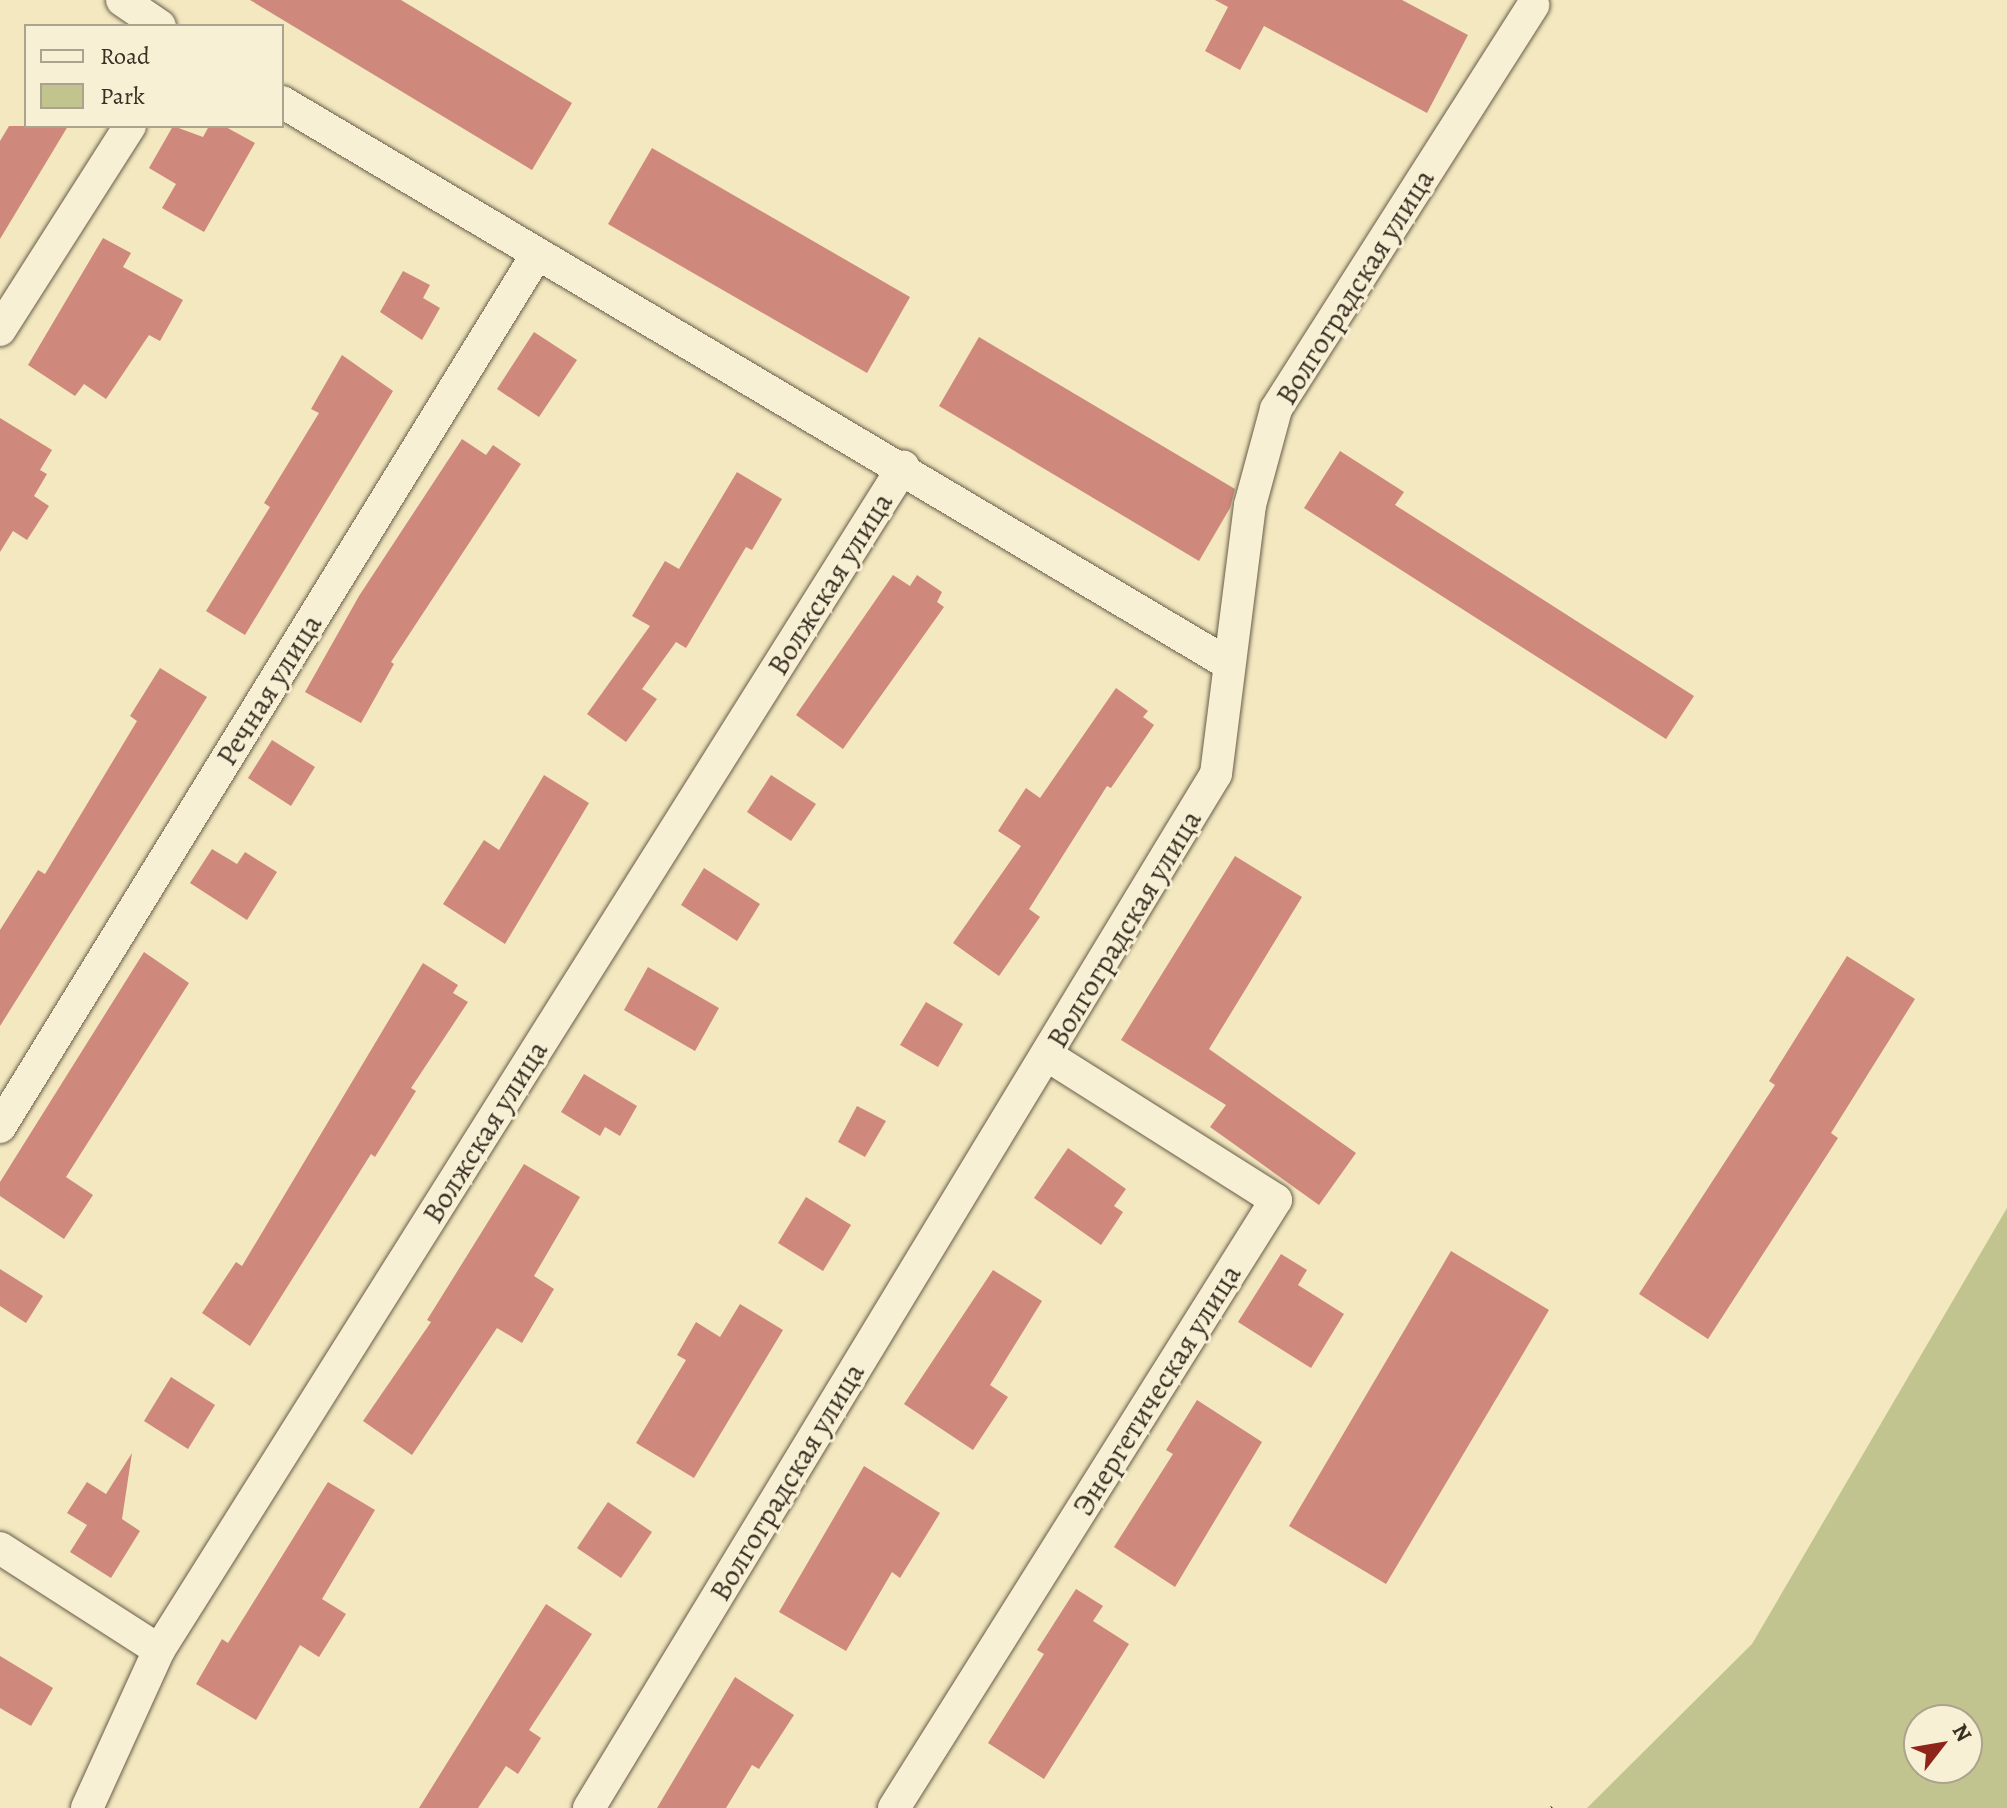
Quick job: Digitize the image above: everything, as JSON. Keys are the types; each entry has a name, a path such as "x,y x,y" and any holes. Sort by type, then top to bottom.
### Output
{"street":[{"path":"122,0 157,24"},
{"name":"Волгоградская улица","path":"589,1808 1048,1056 1216,774 1250,505 1276,409 1533,5"},
{"name":"Волжская улица","path":"284,103 903,467 1088,584 1229,664"},
{"path":"0,330 129,128"},
{"name":"Речная улица","path":"0,1127 537,254"},
{"name":"Волжская улица","path":"87,1808 159,1650 903,467"},
{"name":"Энергетическая улица","path":"894,1808 1276,1200 1048,1056"},
{"path":"0,1548 159,1650"}],"green space":[{"path":"2007,1208 2007,1808 1587,1808 1752,1644"}],"building":[{"path":"250,0 401,0 572,103 532,170"},
{"path":"1215,0 1402,0 1468,35 1427,113 1264,26 1240,70 1205,51 1228,7"},
{"path":"9,126 67,128 0,239 0,141"},
{"path":"172,128 203,137 208,128 228,128 255,143 204,232 162,208 176,184 149,168"},
{"path":"652,148 910,297 867,373 608,224"},
{"path":"103,238 131,253 123,267 183,300 160,341 149,335 106,399 84,384 75,396 28,365"},
{"path":"403,271 430,285 423,298 440,308 422,340 380,312"},
{"path":"534,332 577,360 539,417 497,389"},
{"path":"979,337 1235,489 1230,508 1199,561 939,406"},
{"path":"342,355 393,391 245,635 206,611 270,507 264,503 319,413 311,409"},
{"path":"0,418 52,450 40,470 47,474 34,496 49,506 27,540 13,531 0,552"},
{"path":"462,439 486,455 493,445 521,464 391,662 394,664 361,723 305,692 359,596"},
{"path":"1340,451 1404,492 1395,505 1694,696 1666,739 1304,508"},
{"path":"737,472 782,499 752,550 746,547 686,648 676,642 642,689 657,699 626,742 587,714 650,626 632,616 665,561 679,569"},
{"path":"893,575 910,586 917,575 942,592 937,602 944,607 843,749 796,715"},
{"path":"160,668 207,697 0,1026 0,930 38,870 45,874 137,721 130,716"},
{"path":"1116,688 1148,711 1143,717 1154,725 1111,788 1107,786 1029,909 1040,917 999,976 953,943 1021,846 998,831 1026,788 1040,798"},
{"path":"272,740 315,767 291,806 248,778"},
{"path":"544,775 589,803 505,944 443,904 484,840 499,850"},
{"path":"771,775 816,804 791,841 747,812"},
{"path":"212,849 237,864 245,852 277,872 247,920 190,883"},
{"path":"1235,856 1302,897 1209,1049 1356,1153 1319,1205 1210,1127 1226,1105 1121,1040"},
{"path":"704,868 760,904 737,941 681,905"},
{"path":"144,952 189,983 66,1177 93,1195 64,1239 0,1196 0,1182"},
{"path":"1847,956 1915,999 1831,1133 1838,1138 1708,1339 1639,1294 1775,1085 1769,1081"},
{"path":"423,963 458,985 453,993 468,1002 411,1088 416,1091 375,1157 371,1154 250,1346 202,1313 236,1262 242,1266"},
{"path":"648,967 719,1008 695,1051 624,1010"},
{"path":"926,1002 963,1024 938,1067 900,1045"},
{"path":"584,1074 637,1106 620,1136 605,1127 600,1136 561,1112"},
{"path":"857,1106 886,1121 865,1157 838,1142"},
{"path":"1068,1148 1126,1189 1114,1206 1123,1212 1101,1245 1034,1198"},
{"path":"524,1164 580,1197 534,1276 554,1289 522,1343 497,1328 412,1455 363,1421 431,1322 427,1320"},
{"path":"806,1197 851,1225 823,1271 778,1243"},
{"path":"1451,1251 1549,1310 1386,1584 1289,1526"},
{"path":"1281,1254 1307,1270 1298,1285 1344,1314 1311,1368 1238,1322"},
{"path":"0,1269 43,1296 26,1323 0,1306"},
{"path":"993,1270 1042,1301 990,1385 1008,1397 973,1450 904,1404"},
{"path":"740,1304 783,1330 694,1478 636,1443 686,1360 677,1355 696,1322 720,1337"},
{"path":"171,1377 215,1405 188,1449 144,1421"},
{"path":"1197,1400 1262,1442 1175,1587 1114,1547 1173,1454 1166,1450"},
{"path":"132,1453 122,1519 140,1531 111,1578 70,1552 87,1525 67,1513 87,1482 106,1494"},
{"path":"864,1466 940,1513 900,1578 892,1572 846,1651 779,1612"},
{"path":"328,1482 375,1510 322,1599 346,1614 319,1657 300,1645 256,1720 196,1684 222,1639 228,1643"},
{"path":"608,1502 652,1532 621,1578 577,1548"},
{"path":"1076,1589 1103,1606 1093,1621 1129,1644 1044,1779 988,1743 1044,1654 1037,1650"},
{"path":"546,1604 592,1634 529,1730 541,1738 518,1774 506,1766 478,1808 419,1808"},
{"path":"0,1656 53,1688 31,1726 0,1708"},
{"path":"735,1677 794,1715 759,1769 752,1765 726,1808 657,1808"}]}
